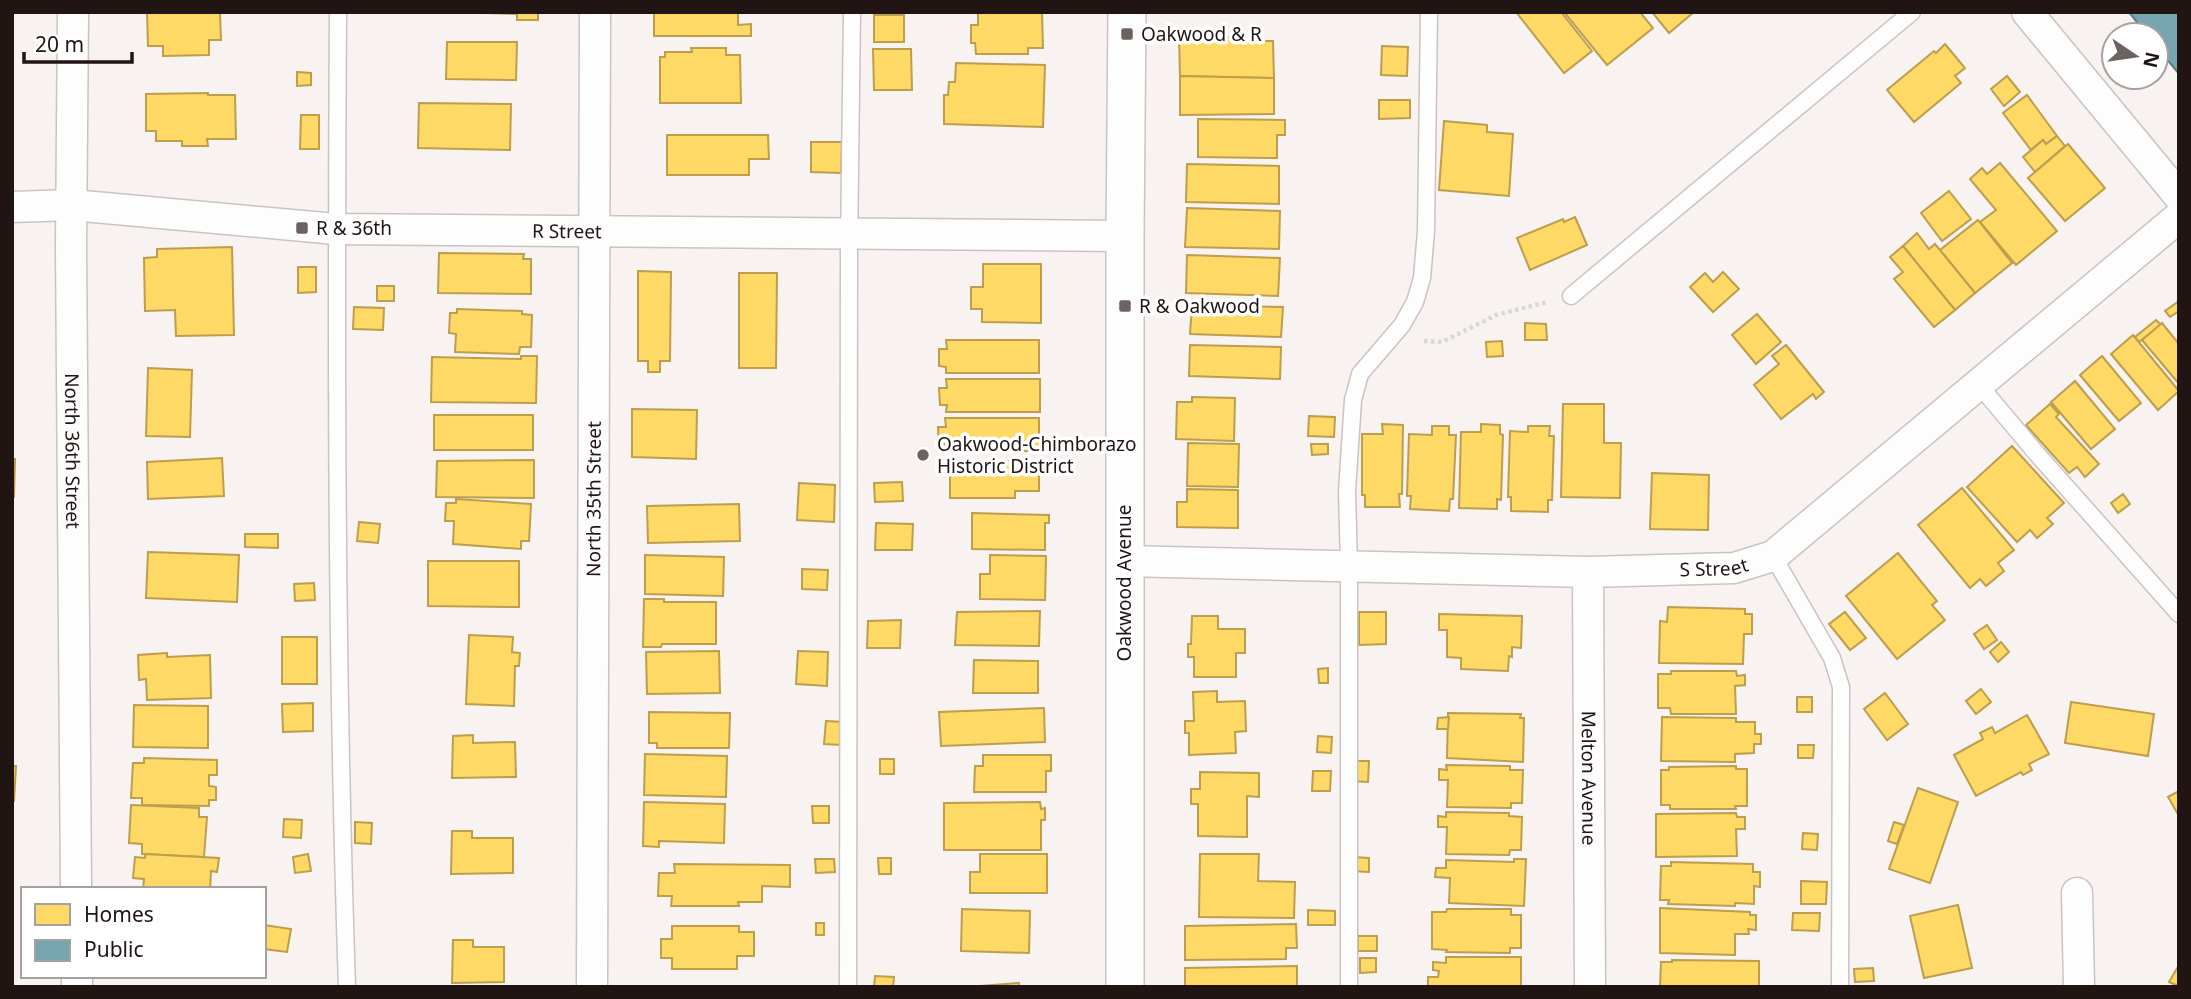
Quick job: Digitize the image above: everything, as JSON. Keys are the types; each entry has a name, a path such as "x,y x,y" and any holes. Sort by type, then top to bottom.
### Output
{"street":[{"name":"North 36th Street","path":"73,12 76,887"},
{"name":"North 35th Street","path":"592,987 595,12"},
{"name":"Oakwood Avenue","path":"1125,987 1127,12"},
{"path":"2027,12 2179,196"},
{"name":"R Street","path":"12,207 72,205 336,229 1125,236"},
{"name":"S Street","path":"1124,561 1588,572 1734,568 1773,556 2179,217"},
{"name":"Melton Avenue","path":"1588,572 1590,987"},
{"path":"2077,892 2079,987"}],"lane":[{"path":"338,12 336,229 340,763 347,987"},
{"path":"848,987 852,12"},
{"path":"1349,987 1347,491 1353,400 1360,374 1402,325 1415,302 1422,278 1426,231 1429,12"},
{"path":"1572,296 1912,12"},
{"path":"1979,385 2179,614"},
{"path":"1773,556 1832,658 1841,687 1840,987"}],"path":[{"path":"1390,338 1442,342 1496,315 1572,296"}],"building: Homes":[{"path":"147,12 220,13 221,40 209,40 209,55 163,56 163,46 148,46"},
{"path":"454,12 538,12 538,20 517,20 517,14"},
{"path":"654,12 738,12 738,25 751,24 751,36 654,36"},
{"path":"978,12 1042,12 1043,48 1028,48 1028,54 976,54 975,43 971,43 971,25 978,25"},
{"path":"1516,12 1561,12 1592,51 1564,73"},
{"path":"1564,12 1640,12 1653,28 1607,65"},
{"path":"1652,12 1694,12 1669,33"},
{"path":"874,15 904,15 904,42 874,42"},
{"path":"1179,37 1242,37 1243,41 1273,41 1274,78 1180,76"},
{"path":"447,42 517,42 516,80 446,79"},
{"path":"1945,44 1965,68 1955,76 1961,83 1914,122 1887,90"},
{"path":"1382,46 1408,47 1407,76 1381,75"},
{"path":"691,48 726,48 726,55 740,55 741,103 660,103 660,57 665,57 665,52 692,52"},
{"path":"873,49 911,49 912,90 874,90"},
{"path":"956,63 1045,65 1043,127 944,124 944,95 948,95 949,82 955,82"},
{"path":"297,72 311,73 311,85 297,86"},
{"path":"1180,76 1274,78 1274,114 1180,115"},
{"path":"2007,76 2020,92 2004,106 1991,89"},
{"path":"146,94 235,95 236,139 207,139 208,146 182,146 182,141 156,141 156,131 146,131"},
{"path":"2027,95 2057,136 2046,144 2043,140 2031,150 2003,113"},
{"path":"1379,100 1410,100 1410,118 1379,119"},
{"path":"419,103 511,104 510,150 418,148"},
{"path":"301,115 319,115 319,149 300,149"},
{"path":"1198,119 1285,120 1285,135 1277,135 1277,158 1198,157"},
{"path":"1444,121 1487,125 1487,132 1513,134 1509,196 1439,190"},
{"path":"667,135 768,135 769,159 749,159 749,175 667,175"},
{"path":"2057,136 2065,146 2035,172 2023,157 2043,140 2046,144"},
{"path":"811,142 842,142 841,173 811,172"},
{"path":"2068,144 2105,188 2065,221 2028,178"},
{"path":"2000,163 2057,231 2016,265 1980,222 1996,210 1970,179 1982,168 1987,174"},
{"path":"1187,164 1279,166 1279,204 1186,202"},
{"path":"1949,191 1971,219 1942,241 1921,213"},
{"path":"1187,208 1280,211 1279,249 1185,247"},
{"path":"1575,217 1587,245 1530,270 1517,238 1563,219 1564,222"},
{"path":"1978,220 2012,263 1975,293 1940,250"},
{"path":"1917,233 1929,249 1935,244 1975,293 1955,310 1903,246"},
{"path":"1903,246 1955,310 1934,327 1894,279 1903,272 1890,257"},
{"path":"232,247 234,335 176,336 175,310 145,311 144,258 157,257 157,249"},
{"path":"439,253 524,254 523,259 531,259 531,294 438,293"},
{"path":"1187,255 1280,258 1278,296 1186,293"},
{"path":"983,264 1041,264 1041,323 982,322 982,309 971,309 971,287 983,287"},
{"path":"298,267 316,267 316,292 298,293"},
{"path":"638,271 671,272 670,361 660,361 660,372 648,372 648,361 638,361"},
{"path":"1723,272 1739,289 1713,312 1690,287 1705,273 1713,282"},
{"path":"739,273 777,273 776,368 739,368"},
{"path":"377,286 394,286 394,301 377,301"},
{"path":"2179,301 2179,311 2170,317 2165,311"},
{"path":"1192,305 1283,307 1281,337 1190,334"},
{"path":"354,307 384,308 383,330 353,329"},
{"path":"457,309 522,311 522,314 532,315 531,347 520,347 519,354 455,352 456,334 449,333 450,313 457,313"},
{"path":"1757,314 1781,342 1756,364 1732,335"},
{"path":"2156,320 2161,325 2139,342 2135,337"},
{"path":"1525,323 1546,324 1547,340 1525,340"},
{"path":"2162,323 2179,344 2179,384 2142,340"},
{"path":"2133,335 2179,391 2158,410 2111,354"},
{"path":"946,340 1039,340 1039,373 946,373 946,367 939,366 939,349 947,349"},
{"path":"1502,341 1503,356 1487,357 1486,342"},
{"path":"1190,345 1281,347 1280,379 1189,376"},
{"path":"1786,345 1824,392 1816,399 1813,394 1781,419 1754,385 1779,364 1772,356"},
{"path":"521,356 537,356 536,403 431,402 432,357 521,359"},
{"path":"2102,356 2141,403 2119,421 2080,375"},
{"path":"148,368 192,370 190,437 146,436"},
{"path":"946,379 1040,379 1040,412 946,412 947,405 940,405 939,388 947,388"},
{"path":"2075,381 2115,429 2091,449 2051,402"},
{"path":"1192,397 1235,398 1234,441 1176,439 1177,402 1192,402"},
{"path":"1563,404 1604,404 1604,443 1621,443 1620,498 1561,497"},
{"path":"2050,404 2059,414 2056,417 2099,464 2085,477 2077,467 2069,473 2026,425"},
{"path":"632,409 697,410 696,459 632,457"},
{"path":"434,415 533,415 533,450 434,450"},
{"path":"1309,416 1335,417 1334,437 1308,436"},
{"path":"945,418 1039,418 1039,451 945,451 946,444 939,445 938,427 946,427"},
{"path":"1382,424 1403,425 1400,507 1365,507 1365,495 1362,495 1362,434 1383,434"},
{"path":"1481,424 1500,425 1500,434 1503,435 1501,500 1497,499 1497,509 1459,508 1461,432 1481,432"},
{"path":"1432,426 1449,426 1449,435 1456,435 1453,499 1450,499 1449,511 1410,509 1411,496 1407,496 1409,434 1432,435"},
{"path":"1528,426 1550,426 1549,436 1554,436 1552,500 1548,500 1548,512 1511,511 1511,497 1508,497 1510,431 1528,432"},
{"path":"1188,443 1239,444 1238,487 1187,486"},
{"path":"1311,444 1328,444 1328,454 1312,455"},
{"path":"2012,446 2064,503 2047,518 2053,524 2037,538 2030,530 2017,542 1967,487"},
{"path":"222,458 224,496 148,499 147,462"},
{"path":"12,459 15,459 14,497 12,497"},
{"path":"534,460 534,498 436,497 437,461"},
{"path":"950,461 1039,461 1039,491 1015,491 1015,498 950,498"},
{"path":"1652,473 1709,475 1708,530 1650,529"},
{"path":"902,482 903,501 875,502 874,483"},
{"path":"799,483 835,485 834,522 797,520"},
{"path":"1962,488 2014,550 1998,563 2004,571 1986,586 1980,579 1970,588 1918,525"},
{"path":"1187,489 1238,490 1238,528 1177,527 1177,502 1187,502"},
{"path":"2123,494 2130,504 2118,513 2111,503"},
{"path":"456,499 531,504 529,541 521,541 521,549 453,544 454,521 445,521 446,503 456,503"},
{"path":"739,504 740,541 648,543 647,506"},
{"path":"972,513 1049,515 1049,523 1045,523 1045,550 972,549"},
{"path":"359,522 380,524 378,543 357,541"},
{"path":"876,523 913,524 912,550 875,550"},
{"path":"245,534 278,534 278,548 245,547"},
{"path":"148,552 239,555 237,602 146,598"},
{"path":"1898,553 1937,601 1932,605 1945,620 1897,659 1846,596"},
{"path":"645,555 724,557 723,596 645,594"},
{"path":"990,555 1046,556 1045,600 980,599 980,574 990,574"},
{"path":"428,561 519,561 519,607 428,606"},
{"path":"802,569 828,570 827,590 802,589"},
{"path":"314,583 315,600 295,601 294,584"},
{"path":"644,599 664,599 664,602 716,602 716,644 662,644 661,647 643,647"},
{"path":"1668,607 1745,609 1745,614 1752,614 1752,634 1744,634 1743,664 1659,663 1660,621 1667,622"},
{"path":"1040,611 1039,646 955,645 957,612"},
{"path":"1359,612 1386,612 1386,644 1359,645"},
{"path":"1845,612 1866,638 1850,650 1829,624"},
{"path":"1439,614 1522,616 1521,648 1512,647 1508,671 1461,669 1461,658 1447,657 1447,630 1439,630"},
{"path":"1192,616 1218,616 1218,629 1245,629 1245,653 1236,653 1236,677 1194,677 1194,657 1188,657"},
{"path":"901,620 900,648 867,648 868,621"},
{"path":"1987,625 1997,640 1984,649 1974,634"},
{"path":"469,635 513,637 512,652 520,653 519,666 515,666 514,706 466,704"},
{"path":"282,637 317,637 317,684 282,684"},
{"path":"2001,642 2009,652 1998,662 1990,652"},
{"path":"719,651 720,693 647,694 646,652"},
{"path":"798,651 828,652 827,686 796,684"},
{"path":"167,653 167,657 210,655 211,698 147,700 146,679 139,680 138,655"},
{"path":"974,660 1038,661 1038,693 973,693"},
{"path":"1328,668 1328,683 1319,683 1318,669"},
{"path":"1671,671 1736,671 1737,676 1745,675 1745,685 1735,686 1736,714 1671,714 1670,708 1658,708 1658,674 1671,674"},
{"path":"1981,689 1991,702 1976,714 1966,701"},
{"path":"1217,691 1217,702 1245,701 1246,731 1235,732 1236,753 1189,755 1189,733 1185,733 1185,721 1194,721 1193,692"},
{"path":"1885,693 1908,724 1887,740 1864,709"},
{"path":"1797,697 1812,697 1812,712 1797,712"},
{"path":"2071,702 2154,714 2148,756 2065,743"},
{"path":"313,703 313,731 283,732 282,704"},
{"path":"134,705 208,706 208,748 133,747"},
{"path":"1044,708 1045,742 941,746 939,712"},
{"path":"649,712 730,713 729,748 657,748 657,743 649,743"},
{"path":"1448,713 1521,714 1520,718 1524,718 1523,762 1447,758"},
{"path":"2027,715 2049,754 2029,764 2032,770 2023,775 2021,772 1976,796 1954,755 1983,739 1980,733 1992,727 1995,733"},
{"path":"1449,717 1448,729 1437,729 1438,718"},
{"path":"1662,717 1736,718 1736,722 1755,722 1755,734 1761,734 1761,744 1754,744 1754,753 1735,754 1735,762 1661,761"},
{"path":"826,721 843,722 841,745 824,744"},
{"path":"473,735 473,743 515,742 516,777 452,778 453,736"},
{"path":"1318,736 1332,737 1331,753 1317,752"},
{"path":"1798,745 1814,745 1813,758 1798,758"},
{"path":"645,754 727,756 726,797 644,795"},
{"path":"983,755 1051,755 1051,771 1046,771 1046,792 974,792 975,766 983,766"},
{"path":"144,758 217,760 217,775 209,775 209,786 216,787 216,800 209,800 209,806 142,805 142,798 131,798 133,763 144,763"},
{"path":"880,759 894,759 894,774 880,774"},
{"path":"1350,761 1369,761 1368,782 1350,781"},
{"path":"1446,765 1510,766 1510,770 1523,770 1522,803 1511,803 1511,808 1447,807 1448,780 1439,780 1439,769 1447,770"},
{"path":"12,766 16,766 14,801 12,801"},
{"path":"1736,766 1736,769 1747,769 1747,806 1735,806 1736,809 1670,809 1670,805 1661,805 1661,770 1669,770 1669,767"},
{"path":"1313,771 1331,771 1330,791 1312,791"},
{"path":"1200,772 1259,773 1259,797 1247,796 1247,837 1198,836 1198,804 1191,804 1191,789 1200,789"},
{"path":"1918,788 1958,802 1930,883 1889,869"},
{"path":"2179,791 2179,816 2168,797"},
{"path":"644,802 725,804 724,843 659,841 659,847 643,846"},
{"path":"1040,802 1041,809 1045,808 1045,820 1041,820 1041,850 944,850 944,803"},
{"path":"131,805 199,808 199,817 207,817 204,857 142,854 142,844 129,843"},
{"path":"812,806 829,806 829,823 813,823"},
{"path":"1446,812 1509,813 1509,816 1522,817 1521,850 1510,850 1509,855 1446,854 1447,827 1438,827 1438,816 1446,817"},
{"path":"1736,813 1737,817 1745,817 1745,829 1736,829 1737,856 1656,857 1656,814"},
{"path":"284,819 302,820 301,838 283,837"},
{"path":"355,822 372,823 371,844 355,843"},
{"path":"1894,822 1904,825 1897,844 1888,841"},
{"path":"452,831 472,831 472,838 513,838 513,873 451,874"},
{"path":"1803,833 1818,834 1817,850 1802,849"},
{"path":"145,854 219,858 217,872 211,871 210,887 143,887 144,879 133,878 135,857 145,858"},
{"path":"308,854 311,871 295,873 293,857"},
{"path":"980,854 1047,854 1047,893 970,893 970,872 980,872"},
{"path":"1200,854 1259,854 1258,881 1295,882 1294,918 1199,917"},
{"path":"1352,857 1369,858 1369,872 1351,871"},
{"path":"878,858 891,858 891,874 879,874"},
{"path":"815,859 834,859 835,872 816,873"},
{"path":"1514,859 1526,859 1524,906 1449,903 1450,878 1435,877 1436,868 1446,868 1446,860 1514,862"},
{"path":"1671,862 1753,864 1753,872 1760,872 1760,887 1754,886 1754,904 1668,904 1669,900 1660,900 1661,866 1671,866"},
{"path":"674,864 790,865 790,887 762,886 762,902 738,902 739,906 671,906 672,896 658,896 659,873 675,873"},
{"path":"1801,881 1827,882 1826,904 1801,904"},
{"path":"1958,905 1972,968 1924,978 1910,916"},
{"path":"1660,908 1750,912 1750,915 1756,915 1756,930 1748,929 1749,934 1735,934 1735,955 1660,953"},
{"path":"962,909 1030,911 1029,953 961,951"},
{"path":"1447,909 1511,909 1511,915 1521,915 1521,948 1510,948 1510,953 1446,952 1447,950 1432,949 1432,912 1446,912"},
{"path":"1308,910 1335,911 1335,925 1308,925"},
{"path":"1793,913 1820,913 1819,931 1792,930"},
{"path":"816,923 824,923 824,935 816,935"},
{"path":"1296,924 1297,948 1286,948 1286,959 1185,960 1185,926"},
{"path":"266,925 291,929 287,952 266,949"},
{"path":"672,926 739,926 739,932 754,932 754,956 737,956 737,969 672,969 672,958 661,958 661,939 672,939"},
{"path":"1358,936 1377,936 1377,951 1358,951"},
{"path":"453,940 473,940 473,947 504,947 504,982 452,983"},
{"path":"1446,957 1521,957 1521,987 1428,987 1428,977 1438,977 1439,971 1433,970 1433,962 1446,963"},
{"path":"1360,958 1376,958 1376,972 1360,973"},
{"path":"1759,961 1759,987 1660,987 1661,962"},
{"path":"2179,965 2179,987 2176,987 2169,982"},
{"path":"1297,966 1297,987 1185,987 1185,968"},
{"path":"1873,968 1874,981 1855,982 1854,969"},
{"path":"875,976 894,977 893,987 874,987"},
{"path":"1019,983 1019,987 967,987"}],"building: Public":[{"path":"2129,12 2179,12 2179,74 2170,63 2170,21 2136,21"}],"place":[{"name":"Oakwood & R","path":"1127,34"},
{"name":"R & 36th","path":"302,228"},
{"name":"R & Oakwood","path":"1125,306"},
{"name":"Oakwood-Chimborazo Historic District","path":"923,455"}]}
